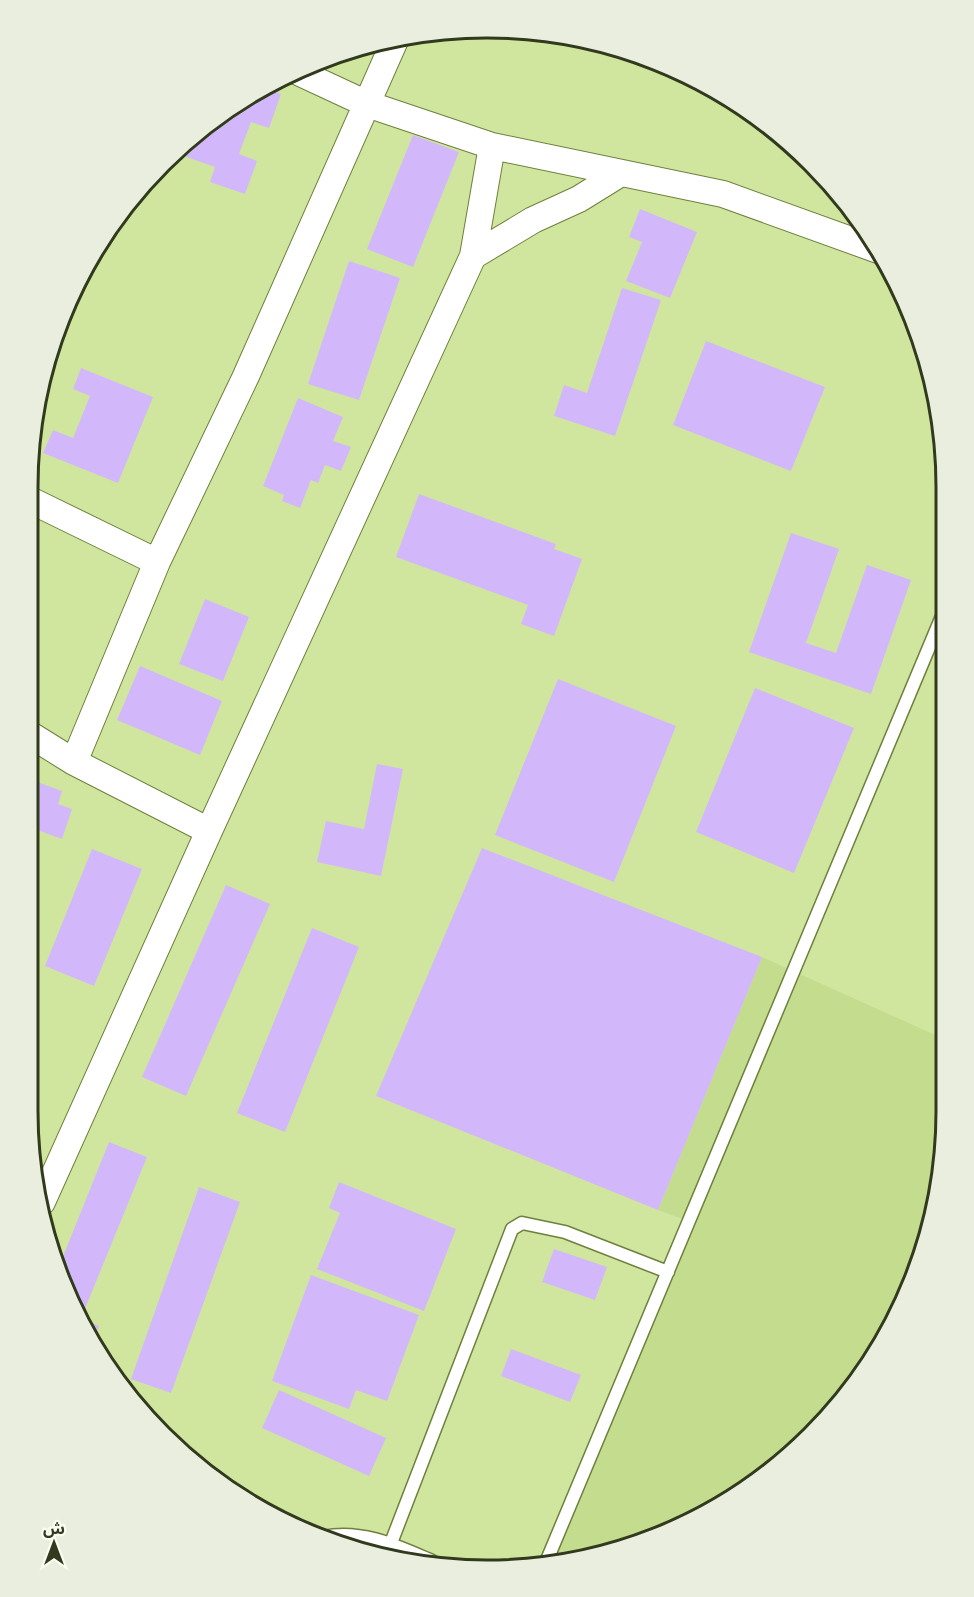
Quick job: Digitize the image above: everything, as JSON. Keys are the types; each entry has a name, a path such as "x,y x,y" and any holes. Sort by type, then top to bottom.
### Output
{"street":[{"path":"74,762 157,562 246,376 392,48"},
{"path":"306,76 367,104 492,146 723,194 866,246"},
{"path":"46,1195 208,831 473,256 492,146"},
{"path":"473,256 534,220 579,199 621,173"},
{"path":"38,504 157,562"},
{"path":"38,740 74,762 208,831"}],"lane":[{"path":"549,1556 936,631"},
{"path":"391,1544 512,1229 522,1223 565,1232 668,1272"},
{"path":"338,1534 369,1537 414,1554"}],"shaded area":[{"path":"762,957 936,1035 936,1139 928,1198 921,1226 913,1254 890,1309 861,1360 844,1384 805,1428 783,1448 761,1467 712,1499 686,1513 631,1536 547,1556 688,1221 658,1210"}],"building":[{"path":"274,92 281,94 269,128 251,122 239,154 257,161 245,194 210,182 215,167 183,156 237,113 262,98"},
{"path":"413,135 459,152 413,267 367,249"},
{"path":"640,209 697,232 670,298 626,281 642,242 629,237"},
{"path":"349,261 400,278 359,400 308,384"},
{"path":"622,288 661,300 615,436 554,416 564,385 587,393"},
{"path":"706,341 825,387 791,471 673,425"},
{"path":"81,368 153,397 118,483 43,453 53,430 73,438 90,396 73,389"},
{"path":"298,398 343,417 333,441 351,447 341,471 325,465 318,483 311,480 300,508 282,501 284,495 263,486"},
{"path":"419,494 556,544 554,549 582,559 554,636 521,624 528,605 396,557"},
{"path":"791,533 839,549 806,643 836,653 867,565 911,580 871,694 749,652"},
{"path":"205,599 249,617 223,681 179,664"},
{"path":"140,666 222,701 200,755 117,720"},
{"path":"558,679 676,726 614,882 495,835"},
{"path":"755,688 854,728 794,873 696,832"},
{"path":"377,764 403,769 381,876 317,862 326,821 364,829"},
{"path":"38,782 62,791 58,804 72,809 62,839 38,830"},
{"path":"482,848 762,957 658,1210 376,1096"},
{"path":"92,849 142,869 94,986 45,966"},
{"path":"226,885 270,904 186,1096 142,1077"},
{"path":"312,928 359,947 285,1132 237,1113"},
{"path":"109,1142 147,1157 84,1310 62,1258"},
{"path":"339,1182 456,1229 424,1311 317,1269 340,1213 329,1208"},
{"path":"199,1187 240,1202 171,1393 131,1379"},
{"path":"554,1249 607,1267 595,1300 542,1282"},
{"path":"311,1275 419,1315 387,1401 356,1390 349,1409 272,1381"},
{"path":"91,1323 99,1326 96,1332"},
{"path":"511,1349 581,1375 570,1402 501,1376"},
{"path":"279,1390 386,1438 369,1476 262,1428"}]}
